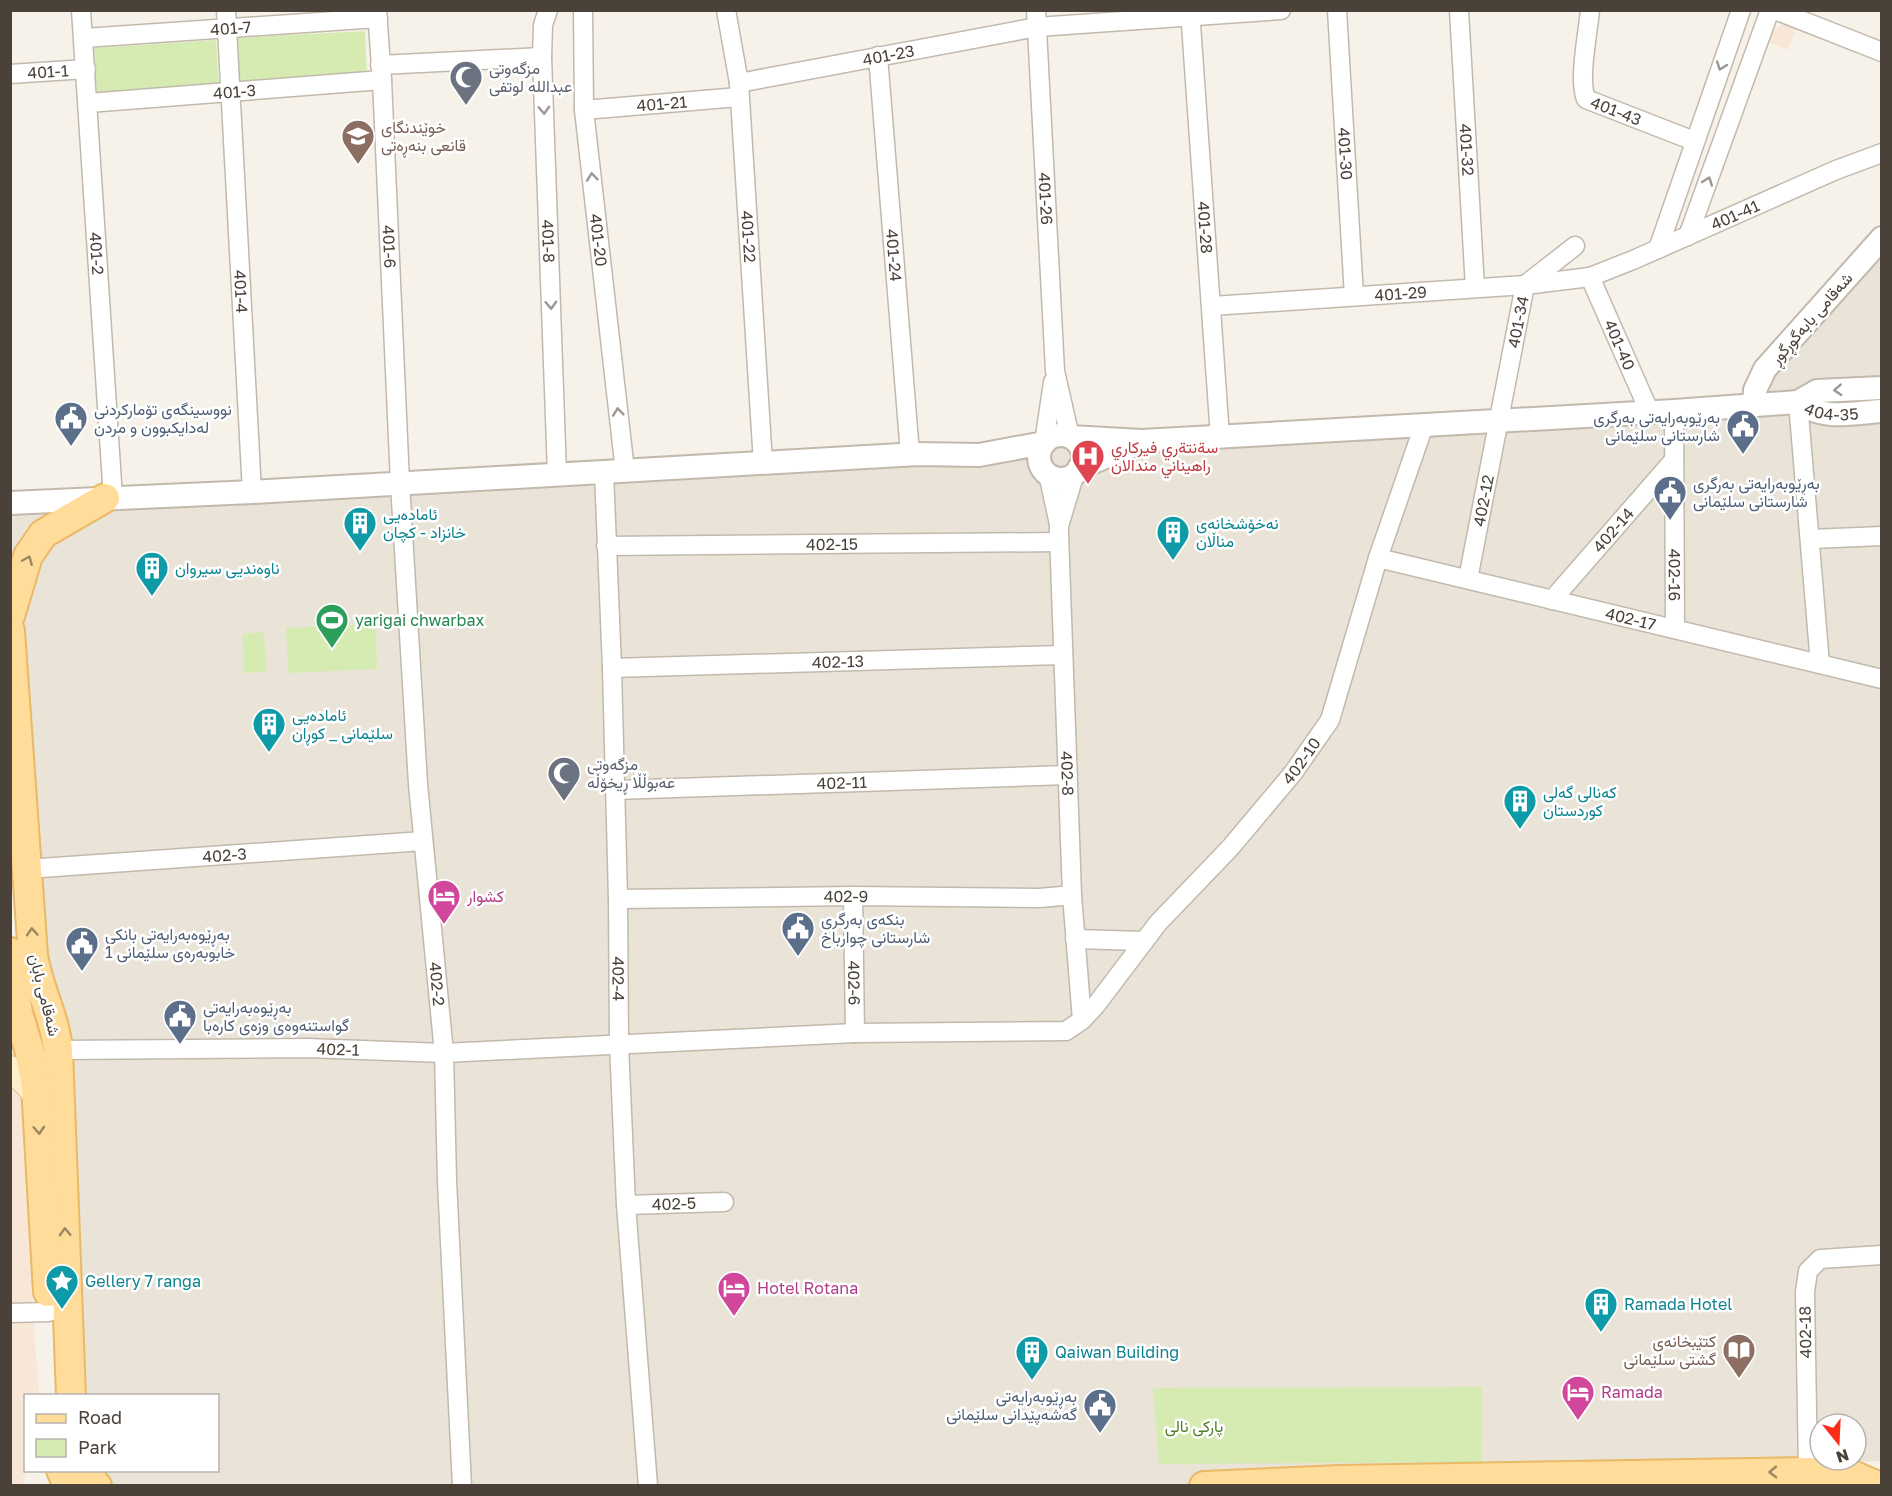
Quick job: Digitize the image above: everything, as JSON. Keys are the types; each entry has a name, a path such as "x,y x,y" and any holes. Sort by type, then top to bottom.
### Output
{"main road":[{"path":"10,616 28,556 43,534 109,498"},
{"name":"شەقامی بابان","path":"10,631 33,955 44,1000 54,1024 58,1050 71,1394"},
{"name":"شەقامی بابان","path":"10,952 17,1037 33,1067 37,1097 53,1394"},
{"path":"17,1037 44,1000"},
{"path":"10,1069 29,1085 37,1097"},
{"path":"86,1472 97,1485"},
{"path":"1204,1485 1340,1480 1808,1472 1866,1481"}],"street":[{"name":"401-2","path":"81,10 109,498"},
{"name":"401-8","path":"548,10 543,25 542,57 557,474"},
{"name":"401-20","path":"583,10 584,110 614,471"},
{"name":"401-22","path":"726,10 739,90 763,463"},
{"name":"401-23","path":"739,90 1036,19 1281,10"},
{"name":"401-30","path":"1337,10 1354,296"},
{"name":"401-32","path":"1459,10 1475,288"},
{"name":"401-43","path":"1590,10 1583,92 1586,99 1694,141"},
{"path":"1658,249 1740,10"},
{"path":"1688,236 1773,10 1880,46"},
{"name":"401-7","path":"84,38 227,20 378,14"},
{"name":"401-6","path":"378,14 400,483"},
{"name":"401-28","path":"1190,14 1220,437"},
{"name":"401-26","path":"1036,19 1055,371"},
{"name":"401-4","path":"227,20 252,492"},
{"name":"401-24","path":"878,56 909,454"},
{"name":"401-3","path":"88,103 231,92 381,73 542,57"},
{"name":"401-1","path":"10,74 86,69"},
{"name":"401-21","path":"584,110 739,90"},
{"name":"401-41","path":"1590,277 1836,170 1881,153"},
{"name":"شەقامی بابەگوڕگوڕ","path":"1754,405 1755,390 1761,376 1881,238"},
{"name":"401-34","path":"1497,421 1525,285 1575,246"},
{"name":"401-29","path":"1212,306 1525,285 1590,277"},
{"name":"401-40","path":"1590,277 1650,413"},
{"path":"1055,371 1070,437 1080,447 1082,461 1059,534"},
{"path":"1055,371 1044,443 1039,456 1045,472 1059,534"},
{"name":"404-35","path":"1881,388 1817,391 1798,402 1810,411 1825,414 1881,411"},
{"path":"10,503 252,492 909,454 979,455 1044,443 1056,435 1142,441 1650,413 1798,402 1820,664"},
{"name":"402-16","path":"1674,411 1675,629"},
{"name":"402-12","path":"1468,579 1497,421"},
{"name":"402-10","path":"1066,1031 1082,1020 1158,923 1237,840 1293,773 1330,720 1378,558 1424,425"},
{"path":"979,455 1061,478 1142,441"},
{"name":"402-14","path":"1552,600 1674,460"},
{"name":"402-4","path":"614,471 606,546 616,790 619,1044 626,1205 648,1485"},
{"name":"402-2","path":"400,483 423,842 444,1053 462,1485"},
{"name":"402-15","path":"606,546 1059,534"},
{"name":"402-8","path":"1059,534 1072,896 1082,1020"},
{"path":"1811,538 1881,536"},
{"name":"402-17","path":"1378,558 1881,679"},
{"name":"402-13","path":"612,668 1063,655"},
{"name":"402-11","path":"616,790 1068,775"},
{"name":"402-3","path":"27,869 423,842"},
{"name":"402-9","path":"618,898 853,896 1040,898 1072,896"},
{"name":"402-6","path":"853,896 855,1033"},
{"path":"1076,939 1144,941"},
{"name":"402-1","path":"58,1050 307,1048 444,1053 855,1033 1066,1031"},
{"name":"402-5","path":"626,1205 724,1202"},
{"name":"402-18","path":"1808,1472 1804,1292 1808,1271 1820,1259 1881,1255"},
{"path":"10,1312 49,1312"}],"shaded area":[{"path":"1785,22 1797,26 1788,50 1767,42 1769,35"},
{"path":"1881,235 1881,1461 1868,1462 1868,1412 1808,1412 1808,1464 1282,1486 75,1485 73,1472 219,1472 219,1394 67,1394 38,1050 27,869 11,700 10,514 109,503 252,492 625,471 979,455 1142,441 1710,413 1756,413 1778,416 1757,409 1727,411"},
{"path":"20,1052 39,1394 24,1394 24,1472 27,1472 22,1485 11,1486 10,1053"}],"green space":[{"path":"365,31 367,75 238,82 236,38"},
{"path":"216,40 219,85 97,93 94,48"},
{"name":"yarigai chwarbax","path":"376,624 377,669 288,673 286,628"},
{"path":"264,632 266,672 244,673 243,634"},
{"name":"پارکی نالی","path":"1482,1387 1481,1462 1159,1464 1153,1388"}],"place":[{"name":"مزگەوتی عبداللە لوتفی","path":"466,106"},
{"name":"خوێندنگای قانعی بنەڕەتی","path":"358,165"},
{"name":"نووسینگەی تۆمارکردنی لەدایکبوون و مردن","path":"71,447"},
{"name":"بەرێوبەرایەتی بەرگری شارستانی سلێمانی","path":"1743,455"},
{"name":"سةنتةري فيركاري راهيناني مندالان","path":"1088,485"},
{"name":"بەڕێوبەرایەتی بەرگری شارستانی سلێمانی","path":"1670,521"},
{"name":"ئامادەیی خانزاد - کچان","path":"360,552"},
{"name":"نەخۆشخانەی مناڵان","path":"1173,561"},
{"name":"ناوەندیی سیروان","path":"152,597"},
{"name":"yarigai chwarbax","path":"332,649"},
{"name":"ئامادەیی سلێمانی _ کوڕان","path":"269,753"},
{"name":"مزگەوتی عەبوڵڵا ڕیخۆڵە","path":"564,802"},
{"name":"کەنالی گەلی کوردستان","path":"1520,830"},
{"name":"كشوار","path":"444,925"},
{"name":"بنکەی بەرگری شارستانی چوارباخ","path":"798,957"},
{"name":"بەڕێوەبەرایەتی بانکی خابوبەرەی سلێمانی 1","path":"82,972"},
{"name":"بەڕێوەبەرایەتی گواستنەوەی وزەی کارەبا","path":"180,1045"},
{"name":"Gellery 7 ranga","path":"62,1310"},
{"name":"Hotel Rotana","path":"734,1317"},
{"name":"Ramada Hotel","path":"1601,1333"},
{"name":"کتێبخانەی گشتی سلێمانی","path":"1739,1379"},
{"name":"Qaiwan Building","path":"1032,1381"},
{"name":"Ramada","path":"1578,1421"},
{"name":"بەڕێوبەرایەتی گەشەپێدانی سلێمانی","path":"1100,1434"}]}
